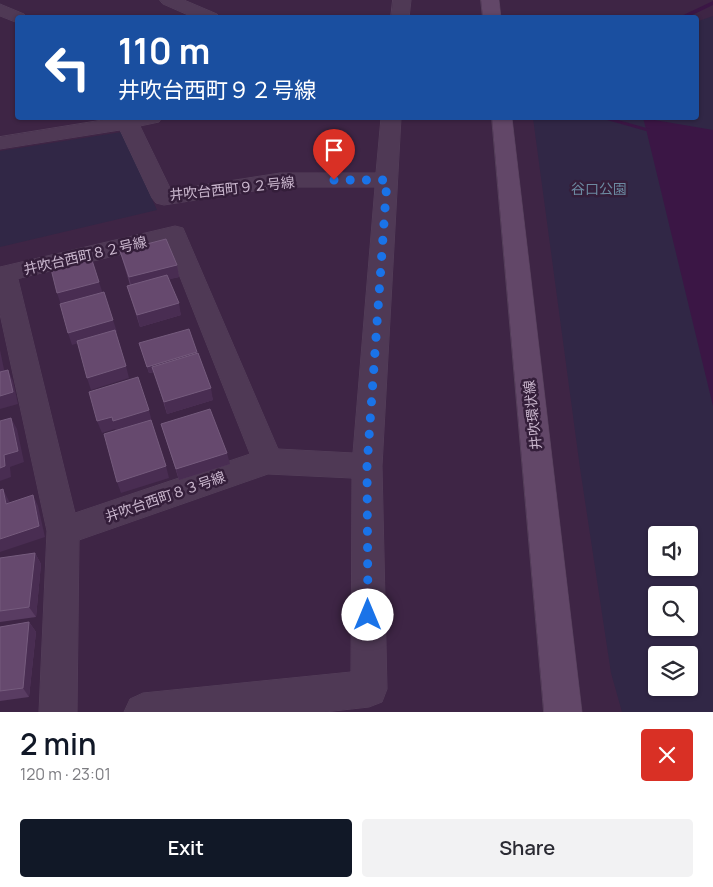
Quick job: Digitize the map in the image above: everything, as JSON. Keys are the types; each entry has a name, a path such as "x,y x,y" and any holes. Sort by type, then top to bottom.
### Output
{"street":[{"path":"169,0 205,15"},
{"path":"400,15 402,0"},
{"path":"490,0 492,15"},
{"path":"0,8 15,16"},
{"path":"0,143 121,120"},
{"name":"井吹台西町９２号線","path":"126,120 164,198 280,180 387,180"},
{"path":"143,712 369,689 367,466 391,120"},
{"name":"井吹環状線","path":"502,120 563,712"},
{"name":"井吹台西町８２号線","path":"58,712 63,531 2,275 175,234 268,461"},
{"path":"268,461 367,466"},
{"name":"井吹台西町８３号線","path":"63,531 268,461"}],"green space":[{"name":"谷口公園","path":"713,16 713,712 622,712 611,673 580,468 533,120 699,120 699,21"},
{"path":"122,132 157,210 0,247 0,151"}],"shaded area":[{"path":"644,120 655,120 713,130 713,406"}],"building":[{"path":"166,239 177,265 129,277 120,251"},
{"path":"90,254 99,282 57,293 50,265"},
{"path":"167,275 179,303 137,315 127,286"},
{"path":"104,292 113,320 68,333 60,304"},
{"path":"189,329 197,352 147,367 139,343"},
{"path":"115,330 126,366 87,378 77,341"},
{"path":"198,353 211,388 164,402 152,367"},
{"path":"8,370 13,392 0,396 0,372"},
{"path":"138,377 149,410 113,421 112,417 97,421 89,392"},
{"path":"210,409 227,453 176,469 161,424"},
{"path":"11,418 18,451 4,455 5,466 0,468 0,421"},
{"path":"151,420 166,466 117,482 104,434"},
{"path":"3,489 6,504 33,495 39,526 0,539 0,490"},
{"path":"35,553 29,607 0,611 0,558"},
{"path":"29,622 23,688 0,691 0,627"}],"waterway":[{"path":"687,15 713,3"},
{"path":"612,120 646,129"}],"route":[{"path":"334,180 387,180 367,466 368,615"}]}
